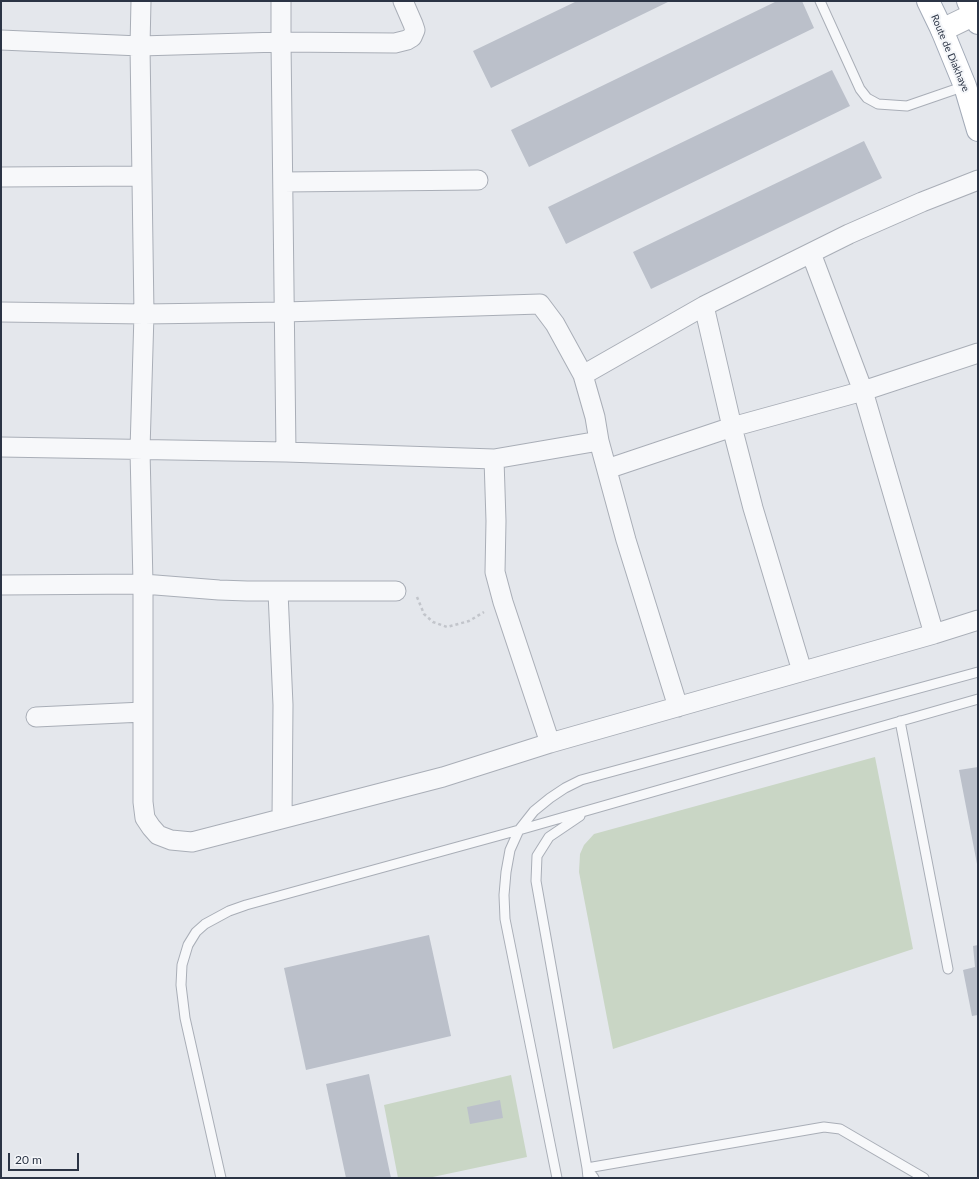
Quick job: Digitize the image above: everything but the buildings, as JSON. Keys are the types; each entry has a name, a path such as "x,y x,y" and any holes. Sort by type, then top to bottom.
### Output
{"main road":[{"name":"Route de Diakhaye","path":"928,1 942,30 965,86 978,130"},
{"path":"942,30 975,12"}],"street":[{"path":"141,1 140,46 144,314 140,450 143,584 143,802 145,818 158,835 171,840 192,842 443,777 550,743 934,634 978,620"},
{"path":"281,1 286,452"},
{"path":"1,40 140,46 281,42 395,43 404,42 412,37 415,30 414,24 403,1"},
{"path":"1,177 142,176"},
{"path":"283,182 478,180"},
{"path":"582,375 704,306 849,234 922,202 978,180"},
{"path":"811,253 863,391 934,634"},
{"path":"1,312 144,314 285,312 540,304 555,324 582,375 595,416 599,441 626,540 678,707"},
{"path":"704,306 732,427 753,508 802,671"},
{"path":"607,469 732,427 863,391 978,353"},
{"path":"1,447 286,452 494,458 599,441"},
{"path":"494,458 496,522 495,572 503,602 550,743"},
{"path":"1,585 143,584 219,590 278,592 396,591"},
{"path":"278,592 283,705 282,818"},
{"path":"36,717 142,712"}],"lane":[{"path":"820,1 860,89 867,98 878,104 907,106 965,86"},
{"path":"557,1178 505,919 504,894 510,850 519,830 534,811 565,788 581,780 978,672"},
{"path":"221,1178 185,1018 181,985 182,965 188,945 196,932 205,924 223,914 246,905 594,809 978,699"},
{"path":"900,721 948,969"},
{"path":"588,1178 536,881 537,856 549,838 571,822 594,809"},
{"path":"587,1168 824,1127 840,1129 924,1178"},
{"path":"587,1168 594,1178"}],"path":[{"path":"396,591 414,590 424,614 433,622 447,627 469,620 503,602"}],"green space":[{"path":"875,757 913,949 613,1049 579,872 580,854 584,845 594,834"},
{"path":"511,1075 527,1157 428,1178 398,1178 384,1105"}]}
